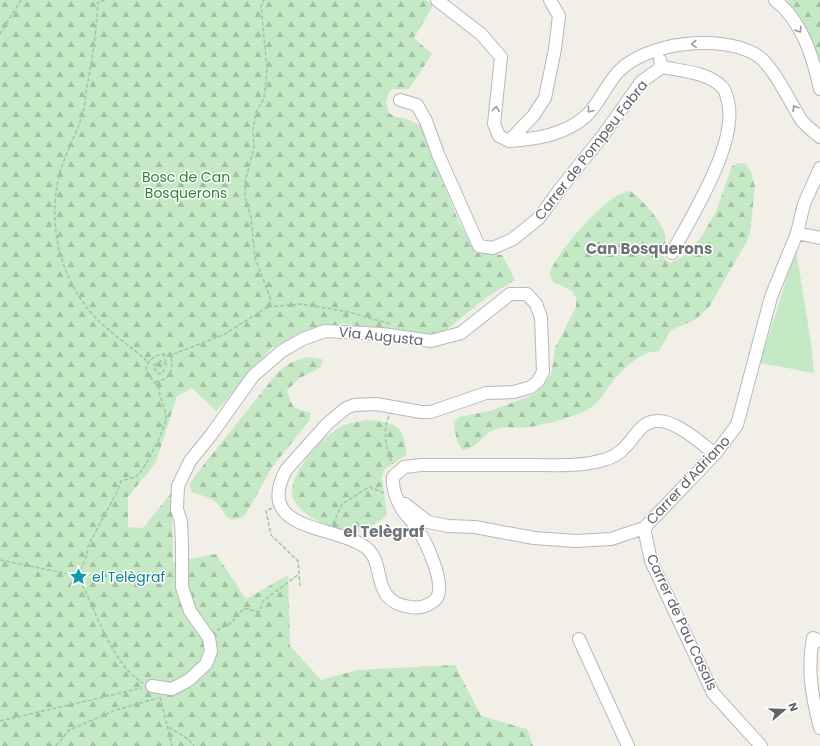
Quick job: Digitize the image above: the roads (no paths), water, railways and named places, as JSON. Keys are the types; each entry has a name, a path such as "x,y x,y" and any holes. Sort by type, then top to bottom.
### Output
{"street":[{"path":"438,0 481,34 501,56 494,124 499,136 509,141 544,137 565,130 586,116 618,72 631,60 683,44 710,43 738,48 756,54 774,74 803,122 820,137"},
{"path":"775,0 783,6 802,33 813,60 820,89"},
{"path":"509,141 533,116 545,98 555,49 559,16 550,1"},
{"path":"657,51 662,67 708,77 723,87 729,104 730,120 726,141 711,179 672,253"},
{"name":"Carrer de Pompeu Fabra","path":"400,100 417,105 426,121 438,154 479,246 493,248 513,239 539,218 604,134 641,82 662,67"},
{"name":"Carrer d'Adriano","path":"397,498 428,522 448,526 475,527 534,538 576,541 611,539 644,528 715,454 737,425 771,296 797,233 804,204 820,168"},
{"path":"797,233 820,238"},
{"name":"Via Augusta","path":"152,686 172,689 198,673 206,664 211,651 209,638 190,611 182,587 181,522 177,509 178,486 190,461 211,435 252,376 282,351 303,339 325,331 382,334 431,341 461,333 510,294 528,294 536,304 541,317 542,331 543,372 532,387 514,392 486,393 431,412 421,412 376,404 354,406 338,414 286,470 278,489 281,505 291,518 305,526 358,543 370,551 377,565 382,588 390,599 402,606 414,608 427,606 437,598 440,585 436,569 419,532 397,498"},
{"path":"397,498 393,485 393,477 404,467 420,465 563,465 602,461 618,454 627,446 635,433 646,424 655,420 665,421 677,427 715,454"},
{"name":"Carrer de Pau Casals","path":"644,528 651,561 713,693 762,746"},
{"path":"579,639 628,746"},
{"path":"816,639 809,658 811,696 820,728"}],"place":[{"name":"el Telègraf","path":"79,577"}],"district":[{"name":"Can Bosquerons","path":"649,248"},
{"name":"el Telègraf","path":"384,531"}],"park label":[{"name":"Bosc de Can Bosquerons","path":"186,186"}]}
